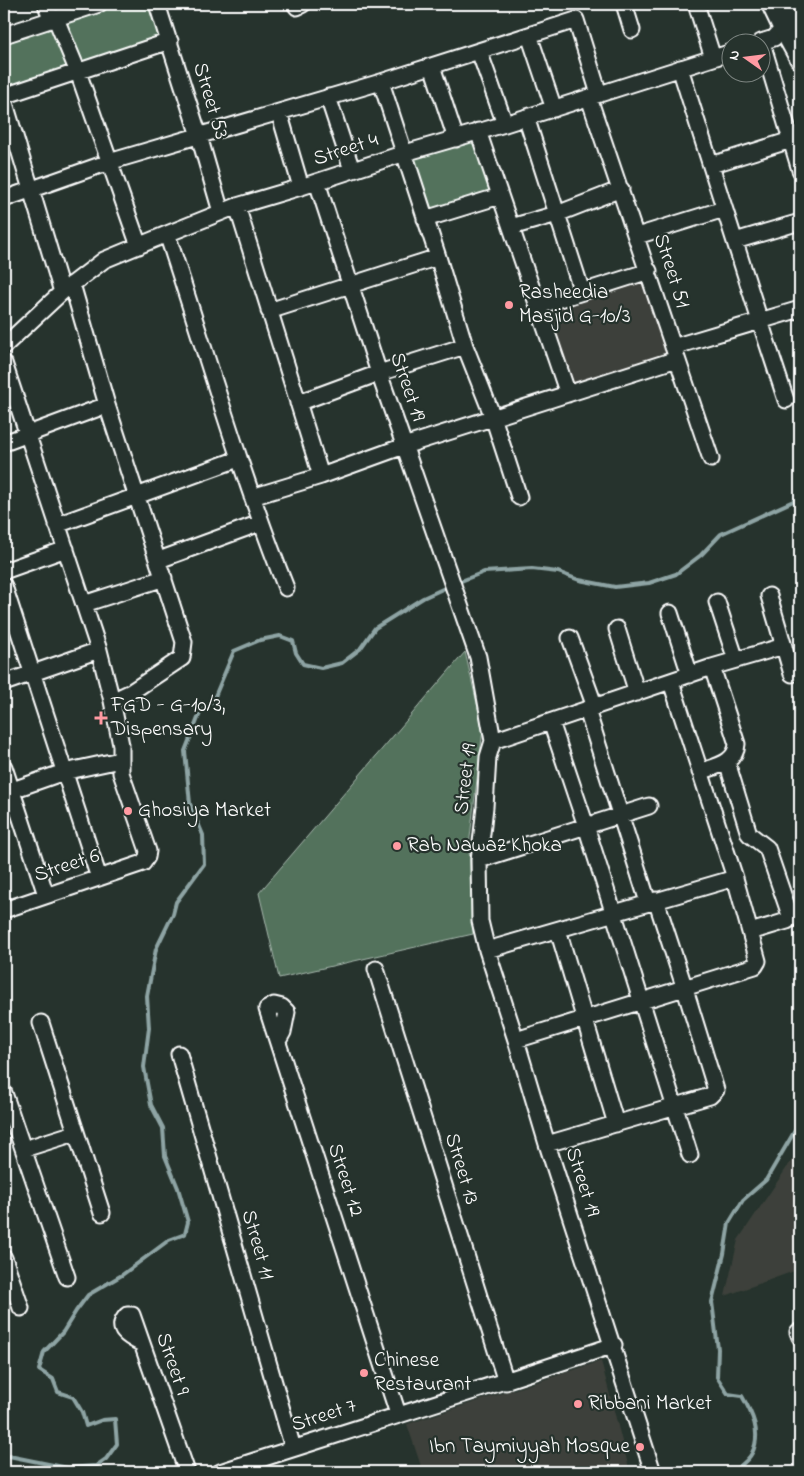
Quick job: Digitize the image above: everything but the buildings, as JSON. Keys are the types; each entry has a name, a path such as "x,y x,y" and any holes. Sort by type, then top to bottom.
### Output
{"main road":[{"path":"772,4 793,17 800,58"}],"street":[{"path":"46,4 78,72 139,246"},
{"path":"4,35 99,4"},
{"name":"Street 53","path":"157,4 170,41 221,212"},
{"path":"295,4 297,7 303,4"},
{"path":"624,4 632,30"},
{"path":"696,4 713,58"},
{"path":"772,39 793,17"},
{"name":"Street 51","path":"529,35 576,20 594,96 621,189 711,459"},
{"path":"4,199 109,162 381,82 529,35 554,109"},
{"path":"4,96 170,41"},
{"path":"479,51 505,124"},
{"name":"Street 4","path":"4,346 67,288 104,260 221,212 722,55"},
{"path":"432,66 456,139"},
{"path":"680,68 786,400"},
{"path":"772,79 800,170"},
{"path":"381,82 438,256 465,346 493,417 519,497"},
{"path":"328,98 352,170"},
{"path":"4,100 30,191 67,288 159,560 184,642 182,658 131,692 112,701"},
{"path":"278,112 302,188"},
{"path":"526,117 582,292"},
{"path":"478,131 568,394"},
{"path":"711,165 791,140"},
{"name":"Street 19","path":"317,182 379,373 478,658 493,741 488,757 479,860 480,921 487,950 614,1345 652,1470"},
{"path":"510,227 557,214 621,189"},
{"path":"425,219 500,196"},
{"path":"237,206 321,476"},
{"path":"636,236 724,209"},
{"path":"735,241 800,222"},
{"path":"167,234 218,391 238,460 286,588"},
{"path":"270,311 438,256"},
{"path":"538,306 649,272"},
{"path":"252,498 321,476 404,446 568,394 760,321 800,309"},
{"path":"298,403 379,373 465,346"},
{"path":"4,363 99,650 121,745 120,760 64,772 8,792"},
{"path":"4,443 106,405"},
{"path":"57,525 238,460"},
{"path":"159,560 260,522"},
{"path":"4,571 66,549"},
{"path":"84,604 164,578"},
{"path":"4,586 98,878"},
{"path":"769,596 792,674"},
{"path":"717,602 736,660"},
{"path":"670,613 690,675"},
{"path":"617,629 637,693"},
{"path":"548,1144 710,1096 716,1090 684,986 621,815 570,638"},
{"path":"493,741 712,667 784,646"},
{"path":"4,683 99,650"},
{"path":"712,667 737,744 732,756 749,834 767,848 790,915 790,919 787,921 750,932"},
{"path":"516,1040 684,986 755,966 758,962 724,844 671,682"},
{"path":"551,722 614,912 640,1001 690,1155"},
{"path":"700,772 732,756"},
{"name":"Street 6","path":"4,910 143,863 148,851 120,773 120,760"},
{"path":"4,766 8,792 46,895"},
{"path":"479,860 649,806"},
{"path":"724,844 749,834"},
{"path":"487,950 734,878"},
{"path":"558,930 616,1124"},
{"name":"Street 13","path":"376,969 506,1382"},
{"name":"Street 12","path":"278,1041 283,1032 287,1012 282,1007 274,1005 268,1009 398,1414"},
{"path":"41,1023 102,1213"},
{"name":"Street 11","path":"179,1054 294,1448"},
{"path":"5,1101 24,1149 66,1277"},
{"path":"24,1149 75,1133"},
{"path":"4,1258 21,1308"},
{"name":"Street 9","path":"142,1344 132,1339 123,1331 121,1325 127,1315 132,1314 187,1472"},
{"name":"Street 7","path":"220,1472 255,1467 294,1448 398,1414 506,1382 614,1345"}],"shaded area":[{"path":"644,276 670,358 572,389 545,309"},
{"path":"800,1148 800,1269 725,1296 738,1240"},
{"path":"601,1361 630,1472 423,1472 407,1424"}],"green space":[{"path":"103,4 154,4 166,38 4,91 4,37"},
{"path":"478,134 494,193 427,217 408,155"},
{"path":"465,652 483,729 469,846 473,934 279,978 259,893"}],"waterway":[{"path":"456,583 484,572 532,569 558,572 579,580 615,587 649,583 676,574 701,555 721,534 800,498"},
{"path":"4,1455 68,1468 96,1466 106,1459 117,1444 115,1419 102,1420 86,1426 82,1412 73,1397 58,1392 53,1379 39,1370 44,1352 63,1332 88,1295 122,1275 169,1240 185,1234 188,1222 178,1188 165,1156 163,1128 151,1105 144,1067 149,1028 147,996 156,949 173,914 176,902 204,864 203,835 190,804 185,751 200,713 213,701 234,651 260,640 280,636 293,641 296,653 303,664 321,668 342,663 360,649 375,628 423,598 449,586"},
{"path":"733,1472 751,1456 755,1446 756,1431 755,1423 742,1396 728,1394 717,1377 718,1349 712,1302 724,1254 729,1223 743,1200 766,1180 800,1122"}],"place":[{"name":"Rasheedia Masjid G-10/3","path":"509,305"},
{"name":"FGD - G-10/3, Dispensary","path":"101,718"},
{"name":"Ghosiya Market","path":"128,811"},
{"name":"Rab Nawaz Khoka","path":"397,846"},
{"name":"Chinese Restaurant","path":"364,1373"},
{"name":"Ribbani Market","path":"578,1404"},
{"name":"Ibn Taymiyyah Mosque","path":"640,1447"}]}
